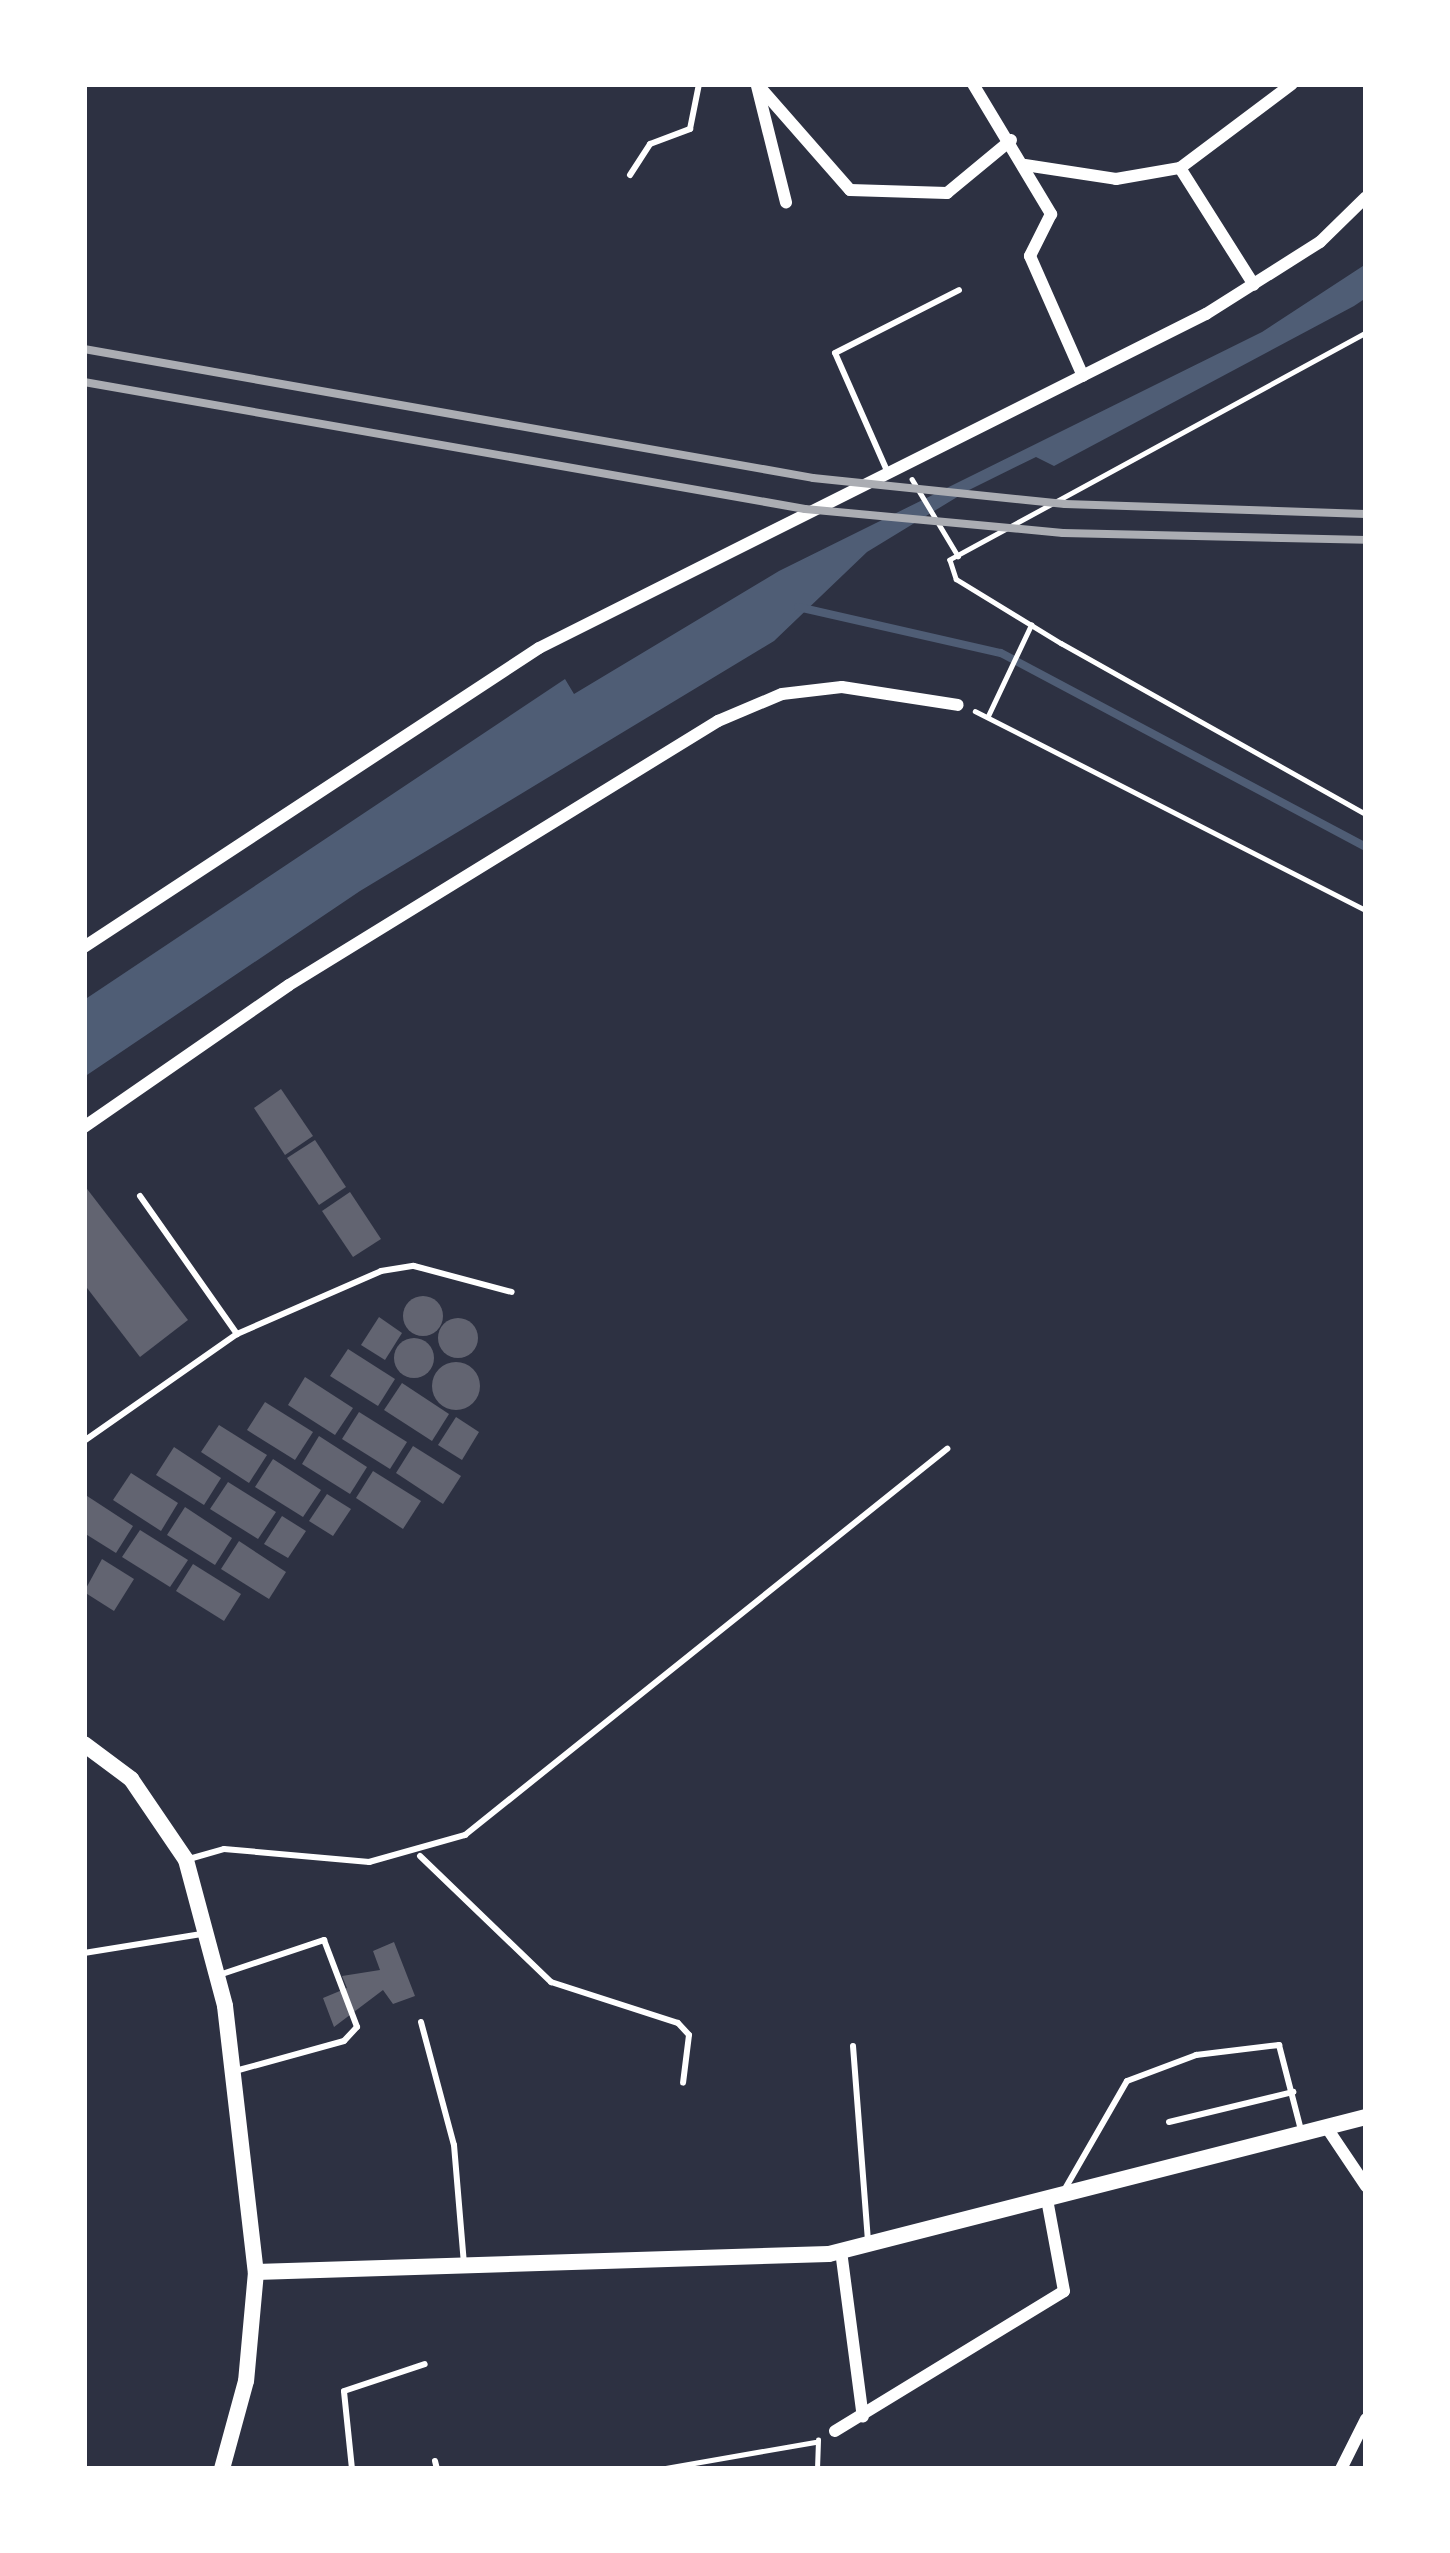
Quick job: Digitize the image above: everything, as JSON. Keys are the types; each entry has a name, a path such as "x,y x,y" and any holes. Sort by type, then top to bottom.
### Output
{"street":[{"path":"757,84 850,190 947,193 1011,140"},
{"path":"757,84 786,202"},
{"path":"974,84 1051,214 1030,256 1034,274 1083,376"},
{"path":"1025,165 1116,179 1180,168 1292,84"},
{"path":"1180,168 1254,285"},
{"path":"84,947 539,648 1083,376 1254,285 1366,197"},
{"path":"84,1127 271,997 718,721 782,694 842,687 958,705"},
{"path":"84,1744 131,1779 185,1861 210,1932 219,1975 235,2071 256,2272 246,2380 222,2469"},
{"path":"256,2272 842,2251 1366,2117"},
{"path":"1328,2128 1366,2186"},
{"path":"835,2431 1064,2291 1055,2197"},
{"path":"842,2251 863,2417"},
{"path":"1341,2469 1361,2441 1366,2419"}],"lane":[{"path":"630,175 650,144 690,129 698,84"},
{"path":"888,475 836,353 958,290"},
{"path":"140,1196 237,1334"},
{"path":"84,1441 237,1334 414,1266 512,1292"},
{"path":"84,1358 92,1383 84,1399"},
{"path":"185,1861 224,1849 420,1856 465,1835 947,1449"},
{"path":"420,1856 551,1982 678,2023 689,2036 683,2083"},
{"path":"84,1953 210,1932"},
{"path":"219,1975 324,1940 357,2026 344,2041 235,2071"},
{"path":"421,2022 454,2145 464,2268"},
{"path":"1055,2197 1137,2072 1270,2042 1285,2052 1302,2133"},
{"path":"853,2046 869,2245"},
{"path":"1169,2122 1293,2092"},
{"path":"352,2469 344,2391 425,2364"}],"path":[{"path":"958,556 1366,333"},
{"path":"904,466 958,556 956,579 1366,814"},
{"path":"988,716 1030,625"},
{"path":"958,705 988,716 1366,910"},
{"path":"660,2469 815,2442 835,2431"},
{"path":"815,2442 817,2469"}],"water":[{"path":"1366,264 1366,298 1354,306 1054,466 1036,457 967,491 867,552 774,641 360,891 84,1077 84,1000 565,679 574,694 779,571 1262,332"}],"building":[{"path":"281,1089 313,1136 285,1155 254,1108"},
{"path":"315,1140 346,1187 319,1205 287,1158"},
{"path":"84,1185 188,1320 140,1357 84,1284"},
{"path":"350,1192 381,1239 353,1257 322,1211"},
{"path":"423,1296 437,1302 443,1316 437,1330 423,1336 409,1330 403,1316 409,1302"},
{"path":"379,1317 402,1333 385,1360 361,1345"},
{"path":"458,1318 472,1324 478,1338 472,1352 458,1358 444,1352 438,1338 444,1324"},
{"path":"414,1338 428,1344 434,1358 428,1372 414,1378 400,1372 394,1358 400,1344"},
{"path":"348,1349 395,1379 378,1406 330,1376"},
{"path":"456,1362 473,1369 480,1386 473,1403 456,1410 439,1403 432,1386 439,1369"},
{"path":"305,1377 353,1408 335,1435 288,1405"},
{"path":"402,1383 449,1414 432,1441 384,1410"},
{"path":"265,1402 313,1432 295,1460 247,1430"},
{"path":"359,1412 407,1442 390,1469 342,1439"},
{"path":"456,1417 479,1432 462,1460 438,1445"},
{"path":"219,1425 267,1455 249,1483 201,1452"},
{"path":"319,1436 367,1467 350,1494 302,1464"},
{"path":"413,1446 461,1476 443,1504 396,1473"},
{"path":"174,1447 221,1478 204,1505 156,1475"},
{"path":"273,1459 321,1490 303,1517 255,1487"},
{"path":"373,1471 421,1501 403,1529 356,1498"},
{"path":"131,1473 178,1503 161,1531 113,1500"},
{"path":"228,1482 276,1512 258,1539 210,1509"},
{"path":"84,1494 133,1526 116,1553 84,1533"},
{"path":"327,1494 351,1509 333,1536 309,1521"},
{"path":"185,1507 232,1538 215,1565 167,1535"},
{"path":"282,1516 306,1531 288,1558 264,1544"},
{"path":"140,1530 188,1560 170,1587 122,1557"},
{"path":"239,1541 286,1572 269,1599 221,1569"},
{"path":"102,1559 134,1579 114,1611 84,1592"},
{"path":"193,1564 241,1594 224,1621 176,1591"},
{"path":"394,1942 415,1996 393,2004 383,1990 334,2027 323,1998 347,1988 342,1976 380,1970 373,1951"}],"waterway":[{"path":"798,607 1001,653 1366,847"}],"railway":[{"path":"84,349 813,478 1065,504 1366,514"},
{"path":"84,382 805,509 1063,533 1366,540"}]}
